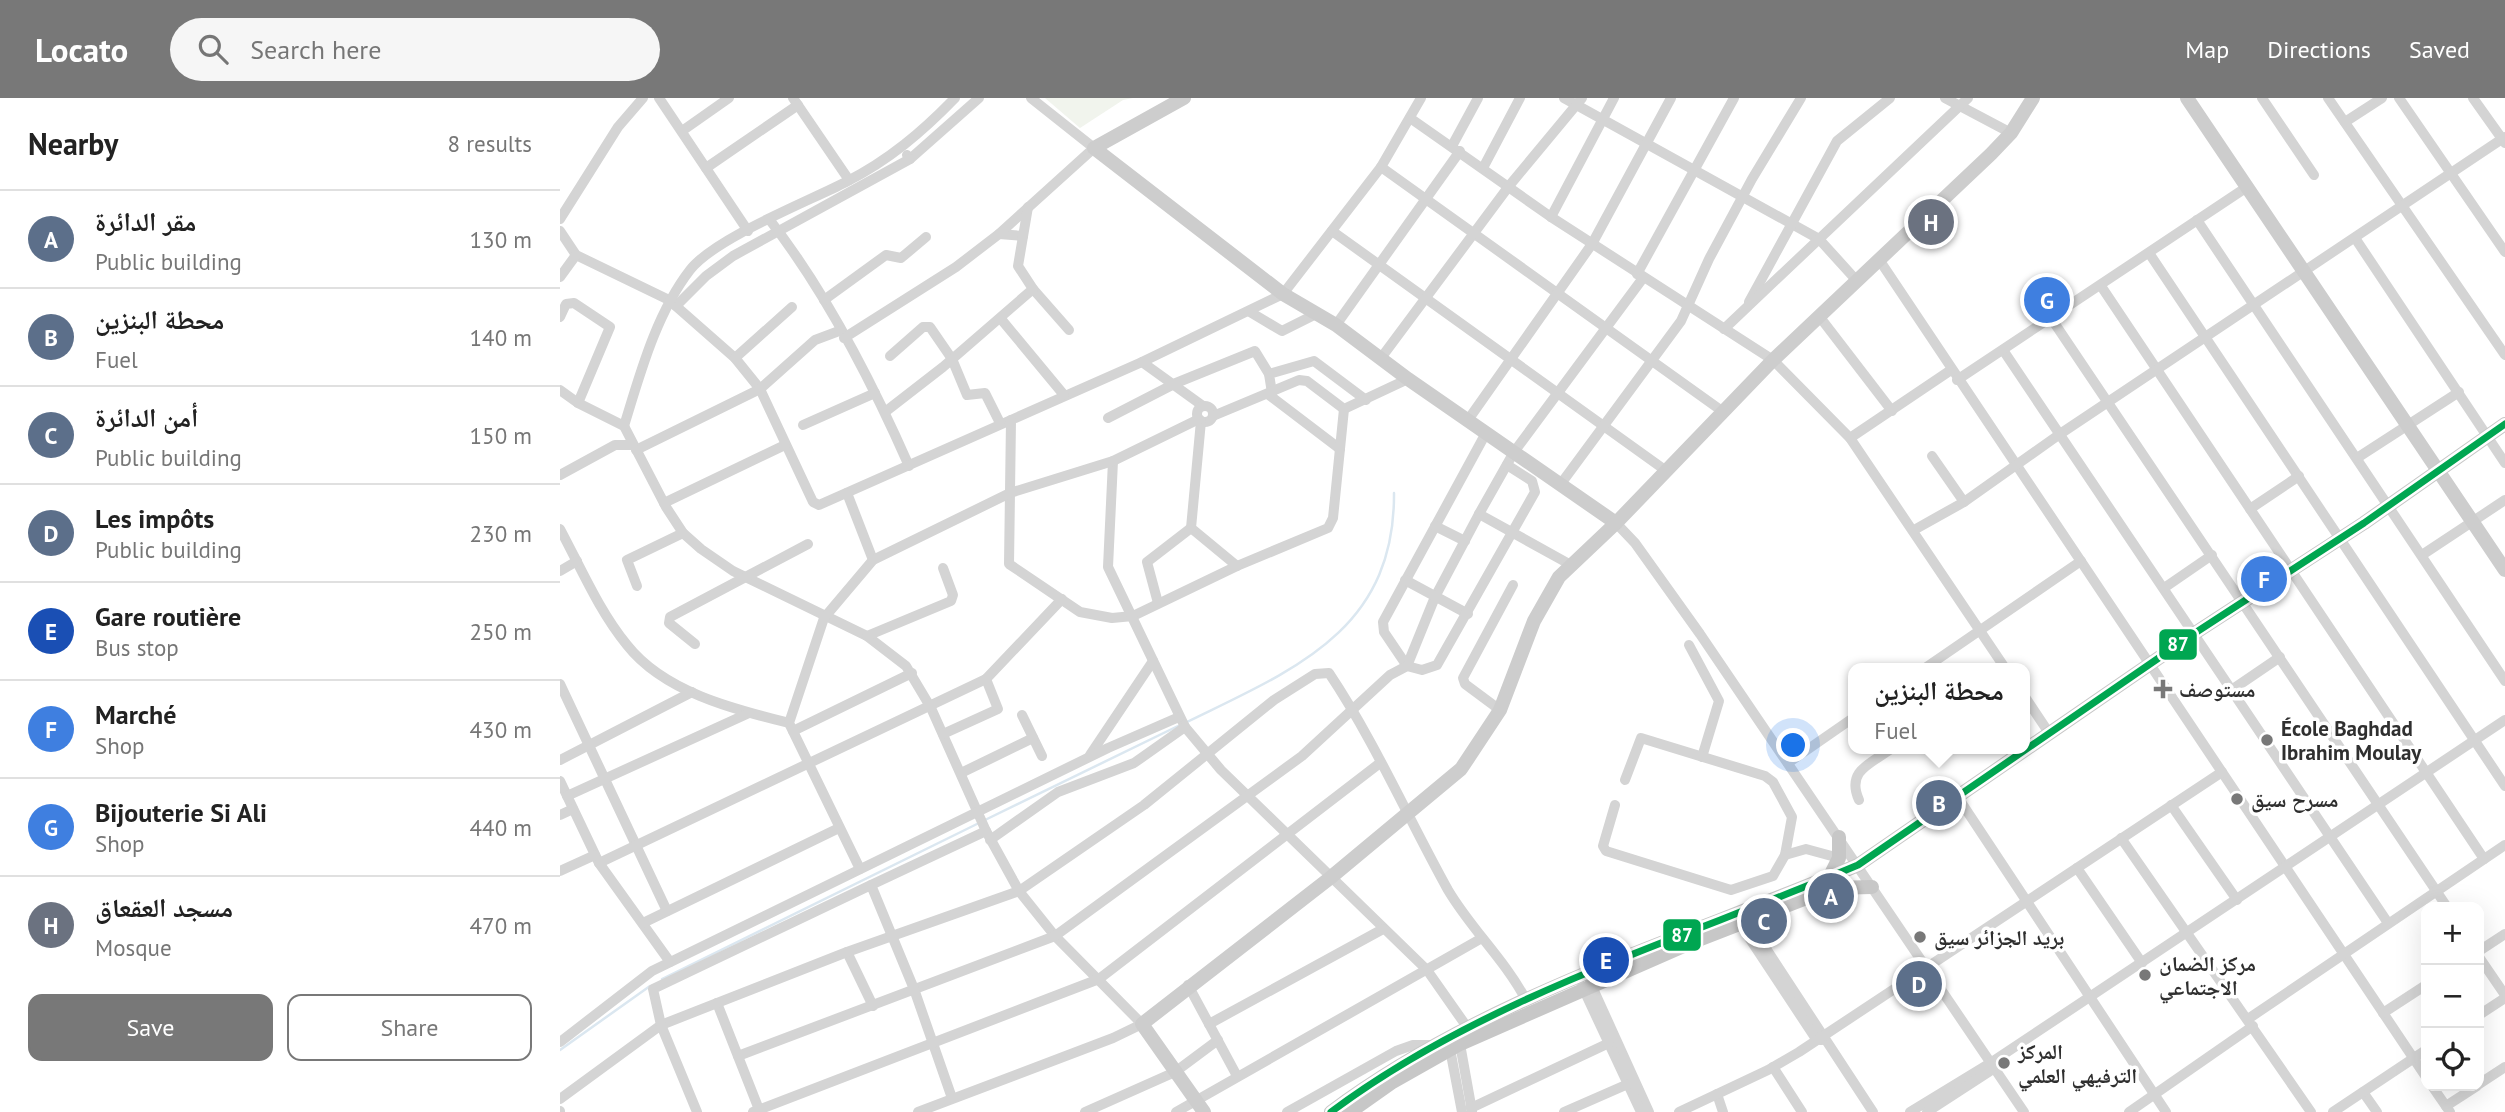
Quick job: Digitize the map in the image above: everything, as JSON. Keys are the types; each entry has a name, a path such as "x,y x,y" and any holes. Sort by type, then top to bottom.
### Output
{"main road":[{"path":"2030,746 2151,666 2195,633 2341,539 2505,424"},
{"path":"1331,1112 1380,1077 1466,1027 1526,1000 1585,982 1744,922 1830,883 2018,754"},
{"path":"1830,883 1839,858 1839,837"},
{"path":"1350,1112 1391,1083 1455,1046 1585,982 1830,883 1872,887"}],"street":[{"path":"560,219 618,127 643,98"},
{"path":"659,98 748,231"},
{"path":"682,131 729,98"},
{"path":"560,475 615,445 625,429 672,303 700,260 769,219 849,180 902,149 955,98"},
{"path":"672,303 706,276 777,229 910,159 979,98"},
{"path":"1031,98 1283,294 1336,325 1486,433 1532,481 1535,488 1468,614 1437,665 1422,670 1407,666 1383,627 1405,580 1486,433"},
{"path":"615,445 634,448 760,389 815,340 841,334 956,267 999,233 1094,148 1184,98"},
{"path":"1336,325 1378,263 1426,200 1456,149 1478,98"},
{"path":"1483,168 1520,98"},
{"path":"1564,98 1579,101 1602,119 1819,239 1857,281"},
{"path":"1551,217 1614,98"},
{"path":"1468,420 1592,244 1671,98"},
{"path":"738,1056 1055,936 1248,798 1302,756 1390,675 1407,666 1435,597 1479,514 1511,459 1557,391 1640,276 1694,169 1734,98"},
{"path":"1560,485 1681,321 1686,304 1743,197 1801,98"},
{"path":"1745,310 1841,135 1890,98"},
{"path":"1945,98 1965,103 2011,133"},
{"path":"918,1112 948,1104 1142,1024 1188,985 1330,878 1461,769 1500,710 1534,621 1559,577 1616,523 1773,360 1880,261 2011,133 2033,98"},
{"path":"2187,98 2505,570"},
{"path":"2262,98 2314,175"},
{"path":"2328,98 2505,355"},
{"path":"2345,122 2382,98"},
{"path":"2399,98 2505,252"},
{"path":"1914,530 1964,502 2060,433 2504,140 2473,98"},
{"path":"560,231 576,255 672,303 735,358 760,389 815,504 909,466 1000,423 1011,421 1250,312 1283,294 1381,167 1410,118 1414,100"},
{"path":"1381,358 1509,186 1579,101"},
{"path":"706,168 796,102 849,180"},
{"path":"1724,329 1965,103"},
{"path":"1410,118 1551,217 1773,360 1850,438 2002,663"},
{"path":"902,149 910,159"},
{"path":"1381,167 1722,411"},
{"path":"1958,380 2247,187"},
{"path":"1028,207 1018,267 1033,289 1069,330"},
{"path":"769,219 824,300 885,412 909,466"},
{"path":"2197,220 2505,681"},
{"path":"1332,231 1665,470"},
{"path":"999,233 1023,236"},
{"path":"824,300 886,255 901,258 926,237"},
{"path":"2355,237 2505,463"},
{"path":"2149,253 2505,786"},
{"path":"560,277 576,255"},
{"path":"1880,261 2421,1070"},
{"path":"2101,286 2484,859"},
{"path":"885,412 953,359 1033,289"},
{"path":"560,317 566,304 574,303 610,327 578,402"},
{"path":"735,358 792,307"},
{"path":"1250,312 1282,331 1316,314"},
{"path":"1819,316 1892,411"},
{"path":"2051,318 2444,902"},
{"path":"1001,319 1064,396"},
{"path":"890,356 928,325 953,359 967,395 985,393 1000,423"},
{"path":"2003,350 2388,923"},
{"path":"1108,418 1176,383 1255,351 1269,374 1270,394 1339,449"},
{"path":"1269,374 1314,361 1366,400"},
{"path":"1142,362 1176,383 1203,406 1210,407 1213,416"},
{"path":"1850,438 1951,370"},
{"path":"1344,409 1408,379"},
{"path":"860,869 791,727 824,618 873,560 1010,493 1113,461 1200,420 1209,422 1213,416 1304,380 1344,409"},
{"path":"560,390 625,429 664,503 683,533 701,549 743,576 824,618 867,636 912,673 943,734 988,836 1019,891 1055,936 1142,1024 1200,1107"},
{"path":"2357,458 2459,392"},
{"path":"803,425 875,393"},
{"path":"1158,603 1147,562 1192,528 1200,420 1198,412 1203,406"},
{"path":"1011,421 1010,564 1087,614 1112,618 1133,616 1237,566 1328,528 1333,517 1344,409"},
{"path":"664,503 785,445"},
{"path":"1932,456 1964,502"},
{"path":"1511,459 1560,485 1616,523 1651,565 1992,1062 2019,1110"},
{"path":"1113,461 1106,558 1185,727 1205,754 1248,798 1427,970 1466,1027"},
{"path":"2250,509 2299,476"},
{"path":"847,493 873,560"},
{"path":"2422,555 2505,500"},
{"path":"1479,514 1571,565"},
{"path":"1435,526 1465,541"},
{"path":"1192,528 1237,566"},
{"path":"560,529 574,563 628,647 660,675 692,692 791,727 912,673"},
{"path":"637,586 627,560 683,533"},
{"path":"695,643 668,619 743,576 808,544"},
{"path":"2164,588 2212,555"},
{"path":"1932,663 2081,561"},
{"path":"560,564 574,563"},
{"path":"560,571 574,563"},
{"path":"867,636 951,601 953,595 943,568"},
{"path":"1405,580 1468,614"},
{"path":"1500,710 1465,684 1463,678 1513,585"},
{"path":"560,871 635,844 930,708 986,679 1062,599"},
{"path":"1689,645 1719,701 1702,757"},
{"path":"2233,689 2280,657"},
{"path":"1088,758 1153,661"},
{"path":"560,1100 661,1025 892,935 1019,891 1144,805 1274,700 1315,674 1329,673 1353,708 1449,891 1514,978 1526,1000"},
{"path":"943,734 998,709 986,679"},
{"path":"560,684 667,911"},
{"path":"560,760 692,692"},
{"path":"2030,704 2049,733"},
{"path":"567,796 749,713"},
{"path":"1021,715 1042,756"},
{"path":"560,1042 652,971 1088,758 1179,717"},
{"path":"1910,1112 2090,998 2505,720"},
{"path":"1788,763 1848,721"},
{"path":"697,1112 661,1025 655,987 871,885 988,836 1058,792 1134,763 1185,727"},
{"path":"961,773 1032,738"},
{"path":"1615,805 1605,851 1731,890 1773,876 1785,855 1792,817 1771,781 1641,738 1625,780"},
{"path":"1859,800 1853,784 1856,775 1884,754"},
{"path":"717,1003 757,1111 1099,979 1380,763"},
{"path":"1679,1112 1773,1067 1822,1039 2222,772"},
{"path":"560,781 597,859 670,962"},
{"path":"1957,796 2166,1112"},
{"path":"2172,805 2236,900"},
{"path":"560,815 573,809"},
{"path":"643,923 839,828"},
{"path":"1790,832 1806,849"},
{"path":"2121,838 2311,1112"},
{"path":"2129,1112 2343,954 2505,845"},
{"path":"1785,855 1806,849 1839,858"},
{"path":"2077,868 2142,963"},
{"path":"871,885 933,1043 948,1104"},
{"path":"1744,922 1872,1112"},
{"path":"1209,1024 1384,929"},
{"path":"2484,948 2505,934"},
{"path":"1176,1112 1200,1107 1237,1076 1482,938"},
{"path":"847,952 873,1006"},
{"path":"2484,964 2505,996 2484,1011"},
{"path":"1585,982 1609,1044 1641,1112"},
{"path":"1585,982 1649,1112"},
{"path":"1188,985 1237,1076"},
{"path":"2383,1013 2421,988"},
{"path":"1085,1112 1175,1072 1218,1040"},
{"path":"1455,1046 1468,1111 1609,1044"},
{"path":"1287,1112 1396,1051 1413,1045 1434,1045"},
{"path":"2333,1112 2421,1053"},
{"path":"1927,1112 1990,1071 1992,1062"},
{"path":"1773,1067 1801,1112"},
{"path":"2484,1081 2505,1067"},
{"path":"1564,1112 1628,1084"},
{"path":"2363,1091 2377,1112"},
{"path":"2435,1091 2448,1109 2470,1091"},
{"path":"1717,1094 1723,1112"},
{"path":"1114,1100 1119,1112"}],"shaded area":[{"path":"1045,98 1133,98 1123,100 1080,128"}],"waterway":[{"path":"1187,722 1264,684 1299,663 1331,640 1357,612 1377,580 1390,540 1394,493"},
{"path":"985,820 1178,726"},
{"path":"662,979 979,823"},
{"path":"560,1050 650,986"}],"transit line":[{"name":"87","path":"2030,747 2195,633 2364,523 2505,424"},
{"name":"87","path":"1331,1112 1391,1071 1454,1035 1519,1003 1586,973 1858,865 2019,754"}],"place":[{"name":"مسجد العقعاق","path":"1931,222"},
{"name":"Bijouterie Si Ali","path":"2047,300"},
{"name":"Marché","path":"2264,579"},
{"name":"مستوصف","path":"2163,689"},
{"name":"École Baghdad Ibrahim Moulay","path":"2267,740"},
{"name":"مسرح سيق","path":"2237,799"},
{"name":"محطة البنزين","path":"1939,803"},
{"name":"مقر الدائرة","path":"1831,896"},
{"name":"أمن الدائرة","path":"1764,921"},
{"name":"بريد الجزائر سيق","path":"1920,937"},
{"name":"Gare routière","path":"1606,960"},
{"name":"مركز الضمان الاجتماعي","path":"2145,975"},
{"name":"Les impôts","path":"1919,984"},
{"name":"المركز الترفيهي العلمي","path":"2004,1063"}]}
